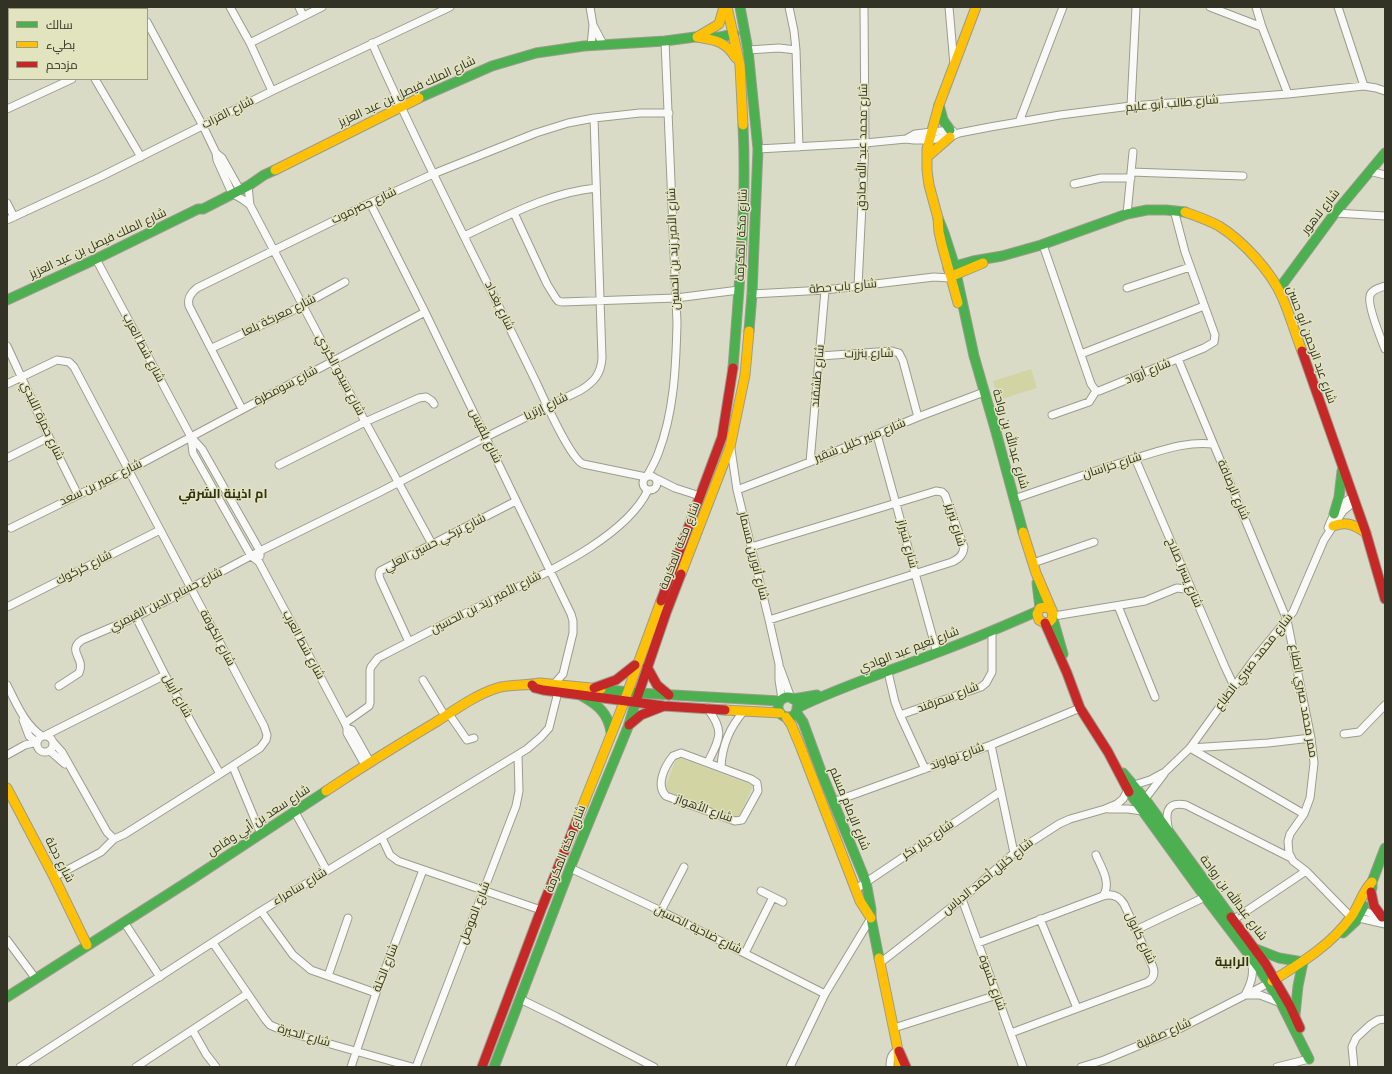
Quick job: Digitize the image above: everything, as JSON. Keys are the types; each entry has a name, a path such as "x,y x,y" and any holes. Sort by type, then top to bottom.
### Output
{"street":[{"path":"230,7 250,43 272,91"},
{"path":"299,7 304,16"},
{"path":"250,43 322,7"},
{"name":"شارع الفرات","path":"10,219 141,157 272,91 450,7"},
{"path":"590,7 593,25 591,46"},
{"path":"697,37 719,24 724,7"},
{"name":"شارع مكة المكرمة","path":"482,1067 541,910 624,701 636,664 722,436 732,375 740,290 745,166 740,65 728,7"},
{"name":"شارع مكة المكرمة","path":"497,1066 520,999 570,868 628,727 638,693 666,614 730,447 746,375 752,294 758,150 748,50 740,7"},
{"path":"789,7 796,50 799,147"},
{"name":"شارع محمد عبد الله صادق","path":"858,286 865,143 864,7"},
{"path":"949,7 954,65"},
{"name":"شارع عبدالله بن رواحة","path":"976,7 939,105 930,136 927,157 929,185 938,218 946,236 952,271 962,298 963,312 984,392 1035,567 1046,615 1080,708 1131,788 1142,811 1205,897 1252,951"},
{"path":"1019,122 1063,7"},
{"path":"1131,106 1136,7"},
{"path":"1210,7 1262,27"},
{"path":"1256,7 1262,27 1288,94"},
{"path":"1338,7 1364,86"},
{"path":"148,24 216,153 222,158 238,189"},
{"path":"593,25 603,44"},
{"path":"734,34 744,27"},
{"name":"شارع الملك فيصل بن عبد العزيز","path":"7,300 96,259 198,209 201,205 238,189 400,106 455,81 520,58 544,52 603,44 665,41 697,37 721,37 734,34"},
{"path":"697,37 717,40 726,45 740,65"},
{"name":"شارع الأمير زيد بن الحسين","path":"656,478 658,455 667,425 671,402 675,372 677,323 665,41"},
{"name":"شارع بغداد","path":"372,43 400,106 433,174 573,454 580,462 645,478"},
{"path":"748,50 779,48 796,50"},
{"path":"7,109 70,80"},
{"path":"96,80 141,157"},
{"name":"شارع طالب أبو عليم","path":"758,150 865,143 906,138 915,134 930,136 1060,115 1131,106 1288,94 1364,86 1385,91"},
{"path":"927,157 953,133 943,120 939,105"},
{"name":"شارع حضرموت","path":"242,409 212,348 189,306 188,300 197,288 370,203 433,174 546,130 568,123 594,118 640,113 669,112"},
{"name":"شارع إرتريا","path":"260,551 398,483 486,436 590,384 600,371 602,358 594,118"},
{"path":"1127,214 1133,152"},
{"name":"شارع لاهور","path":"1279,289 1335,213 1385,153"},
{"path":"1369,171 1385,175"},
{"path":"1074,184 1101,178 1131,175 1243,176"},
{"path":"464,236 558,195 596,188"},
{"name":"شارع سيدو الكردي","path":"238,189 242,199 250,205"},
{"name":"شارع سيدو الكردي","path":"238,189 250,205 332,361 432,544"},
{"path":"7,203 10,219"},
{"name":"شارع بلقيس","path":"370,203 486,436 571,614 573,621 573,633 563,674 556,688"},
{"name":"شارع عبد الرحمن أبو حسن","path":"952,271 977,260 987,260 1043,245 1127,214 1147,210 1174,210 1202,217 1225,229 1242,243 1258,260 1279,289 1366,533 1384,588 1385,599"},
{"name":"شارع أرواد","path":"1096,391 1104,390 1204,348 1214,342 1215,335 1190,267 1174,210"},
{"path":"514,213 547,284 558,301 567,303 676,298 740,290"},
{"path":"1335,213 1385,216"},
{"path":"1043,245 1082,354 1091,384 1096,391 1089,402 1052,415"},
{"name":"شارع شط العرب","path":"96,259 191,437 202,449 260,551"},
{"path":"1127,288 1190,267"},
{"name":"شارع باب حطة","path":"752,294 825,290 934,277 952,271"},
{"name":"شارع معركة بلعا","path":"212,348 304,306 345,282"},
{"path":"1385,286 1375,290 1369,297 1371,308 1382,329 1385,349"},
{"name":"شارع طشقند","path":"810,462 825,290"},
{"path":"1082,354 1204,306"},
{"name":"شارع سومطرة","path":"191,437 425,312"},
{"name":"شارع حمزة اللبدي","path":"7,346 49,438 78,495"},
{"name":"شارع بنزرت","path":"820,356 892,351 899,353 903,361 918,417"},
{"name":"شارع الرصافة","path":"1178,359 1287,620"},
{"name":"شارع الكوفة","path":"7,384 57,360 69,362 74,367 267,735 263,745 233,766 119,838 114,839 101,852 54,877"},
{"name":"شارع منير خليل شقير","path":"736,490 984,392"},
{"path":"279,465 365,422 423,397 429,398 434,404"},
{"name":"شارع شيراز","path":"877,435 938,653"},
{"name":"شارع شط العرب","path":"191,437 193,452 251,556 259,562 346,726 347,733 368,763"},
{"name":"شارع عمير بن سعد","path":"11,528 129,470 191,437"},
{"path":"7,458 49,438"},
{"name":"شارع خراسان","path":"1014,499 1135,458 1183,445 1204,443 1213,444"},
{"name":"شارع أنورين مسمار","path":"730,447 736,490 769,620 786,699"},
{"name":"شارع الأمير زيد بن الحسين","path":"645,478 658,455"},
{"name":"شارع يسرا صلاح","path":"1135,458 1234,686"},
{"path":"1334,514 1339,497 1342,469"},
{"path":"675,488 652,489 644,487 645,478 651,475 675,488 700,496"},
{"path":"652,489 657,484 656,478"},
{"name":"شارع الأمير زيد بن الحسين","path":"346,726 365,710 370,702 370,670 373,663 378,658 550,570 593,546 637,507 652,489"},
{"name":"شارع تبريز","path":"751,547 933,491 942,492 945,495 964,547 961,557 952,562 769,620"},
{"name":"شارع محمد صبري الطباع","path":"1324,540 1343,511 1354,500"},
{"name":"شارع محمد صبري الطباع","path":"1146,799 1166,772 1190,748 1234,686 1293,612 1334,514 1343,503 1354,500"},
{"name":"شارع تركي حسين العلي","path":"409,642 380,579 380,571 516,501"},
{"path":"1333,526 1342,523 1354,524 1366,533"},
{"name":"شارع كركوك","path":"7,607 160,530"},
{"path":"1035,567 1094,542"},
{"path":"259,562 260,551"},
{"name":"شارع حسام الدين القيمري","path":"59,686 79,673 81,670 75,647 76,644 95,634 136,617 260,551"},
{"path":"1046,615 1146,601 1177,588 1185,589 1193,594"},
{"path":"1118,606 1155,697"},
{"name":"شارع نعيم عبد الهادي","path":"797,710 828,693 995,631 1046,615"},
{"name":"شارع أربيل","path":"136,617 165,675 220,774"},
{"name":"ممر محمد صبري الطباع","path":"1287,620 1311,738 1314,763 1310,798 1304,814 1290,834 1288,841 1289,853 1292,858"},
{"name":"شارع سمرقند","path":"888,672 895,702 900,715 975,689 986,683 992,672 995,631"},
{"path":"594,688 603,686 621,677 636,664"},
{"path":"647,667 657,685 669,695"},
{"name":"شارع بلقيس","path":"563,674 566,685"},
{"path":"7,755 18,749 28,748 63,726 165,675"},
{"path":"423,680 447,715 467,740 474,738"},
{"name":"شارع سعد بن أبي وقاص","path":"7,997 87,944 124,922 295,812 368,763 492,689 506,686 532,685 536,683 582,696 624,701"},
{"path":"7,685 22,714 30,736 34,740 40,741 50,738 62,752 107,832 114,839"},
{"name":"شارع سعد بن أبي وقاص","path":"556,688 566,685 627,692"},
{"name":"شارع سامراء","path":"20,1067 214,943 261,911 518,755 547,732 552,722 556,688"},
{"name":"شارع نعيم عبد الهادي","path":"627,692 786,699 828,693"},
{"path":"582,696 605,712 610,721 611,732"},
{"path":"624,701 664,706 707,708 792,716 797,710 796,703 786,699 778,707 783,715"},
{"path":"1344,734 1359,732 1385,705"},
{"path":"628,727 641,715 664,706"},
{"path":"707,708 716,720 719,737 708,762"},
{"name":"شارع نهاوند","path":"833,802 991,745 1080,708"},
{"name":"شارع الإمام مسلم","path":"797,710 866,882 871,909 871,918 898,1050 899,1067"},
{"path":"721,767 723,746 729,730 744,711"},
{"name":"شارع الإمام مسلم","path":"783,715 791,724 860,901 871,918"},
{"path":"900,715 925,769"},
{"path":"50,751 53,747 53,741 63,726"},
{"path":"1190,748 1268,743 1311,738"},
{"path":"40,741 45,752 50,751 70,768"},
{"path":"991,745 1014,853"},
{"path":"1190,748 1304,814"},
{"name":"شارع الأهواز","path":"680,753 708,762 751,779 757,783 758,791 747,812 739,822 666,796 661,789 664,773 670,760 675,754 680,753"},
{"name":"شارع الموصل","path":"416,1067 516,806 519,791 518,755"},
{"path":"233,766 261,834"},
{"name":"شارع محمد صبري الطباع","path":"1131,788 1166,772"},
{"name":"شارع دجلة","path":"7,788 54,877 87,944"},
{"name":"شارع عبدالله بن رواحة","path":"1131,788 1146,799 1233,920 1296,1019 1310,1063"},
{"name":"شارع خليل أحمد الدباس","path":"880,962 962,899 1014,853 1059,824 1117,804 1123,799 1131,788"},
{"name":"شارع ديار بكر","path":"856,889 1000,792"},
{"path":"1169,833 1167,823 1168,811 1175,804 1186,805 1292,858 1343,910 1384,920"},
{"name":"شارع خليل أحمد الدباس","path":"1105,809 1128,809 1142,811"},
{"path":"295,812 327,871"},
{"path":"382,838 387,851 393,858 423,870 541,910"},
{"path":"1384,920 1373,906 1371,887 1385,848"},
{"path":"978,942 1103,896 1107,884 1096,855"},
{"path":"661,911 684,867"},
{"name":"شارع ضاحية الحسين","path":"570,868 661,911 825,994"},
{"name":"شارع الحلة","path":"351,1067 376,993 423,870"},
{"path":"1233,920 1306,871"},
{"path":"1272,981 1303,962 1334,937 1348,930 1358,913 1367,886 1371,887"},
{"path":"761,891 783,902"},
{"name":"شارع كابول","path":"1011,1033 1148,982 1153,977 1154,970 1121,900 1113,895 1103,896"},
{"path":"745,954 773,897"},
{"path":"1136,930 1205,897"},
{"name":"شارع كسوة","path":"962,899 1023,1067"},
{"path":"261,911 286,946 299,961 311,970 376,993"},
{"path":"328,976 348,918"},
{"path":"790,1067 825,994 871,918"},
{"path":"1040,919 1076,1008"},
{"path":"124,922 160,977"},
{"path":"7,940 36,979"},
{"name":"شارع الحيرة","path":"214,943 265,1020 275,1028 412,1067"},
{"path":"1280,1003 1260,995 1245,995 1253,975 1252,951 1288,961 1303,962"},
{"path":"1296,1019 1298,986 1303,962"},
{"name":"شارع عبدالله بن رواحة","path":"1272,981 1280,1003 1310,1063"},
{"name":"شارع صقلية","path":"1081,1067 1095,1065 1180,1028 1272,981"},
{"path":"137,1067 247,994"},
{"path":"894,1028 997,995"},
{"path":"520,999 654,1067"},
{"path":"1354,1067 1352,1047 1356,1038 1378,1020 1385,1020"},
{"path":"193,1031 206,1054 216,1067"},
{"path":"890,1067 891,1057 898,1050"},
{"name":"شارع الإمام مسلم","path":"898,1050 906,1067"},
{"path":"1278,1067 1310,1063"}],"green space":[{"path":"1031,369 1037,388 998,400 993,381"},
{"path":"677,757 753,785 738,819 664,790"}],"traffic: fast":[{"path":"740,7 748,50 758,149 749,331"},
{"path":"419,98 492,66 536,53 584,46 665,41 695,37 720,37 734,34"},
{"path":"939,105 943,120 950,130"},
{"path":"733,368 743,216 743,125"},
{"path":"1279,289 1335,213 1385,153"},
{"path":"7,300 96,259 198,209 203,209 248,186 264,175 275,170"},
{"path":"948,268 973,261 1002,256 1041,245 1127,214 1147,210 1185,212"},
{"path":"938,218 954,264 974,356 1023,532"},
{"path":"1334,514 1339,497 1342,471"},
{"path":"1037,583 1040,608"},
{"path":"797,708 866,679 962,643 1038,611"},
{"path":"1053,619 1063,654"},
{"path":"601,689 638,693 780,701"},
{"path":"793,699 817,695"},
{"path":"582,696 601,710 610,725 611,732"},
{"path":"788,697 795,700 798,707 795,714 788,717 781,714 778,707 781,700 788,697"},
{"path":"494,1067 570,868 628,727 636,701"},
{"path":"796,712 803,722 822,774 866,882 879,958"},
{"path":"1123,773 1145,799 1231,917"},
{"path":"7,997 192,879 326,791"},
{"path":"1129,792 1205,897 1259,968 1281,1003 1309,1059"},
{"path":"1372,888 1372,882 1385,848"},
{"path":"1343,933 1356,921 1364,906"},
{"path":"1256,949 1279,958 1303,962 1298,986 1295,1015"}],"traffic: slow":[{"path":"697,37 719,24 724,7"},
{"path":"727,7 740,65 743,125"},
{"path":"958,303 942,245 938,218 929,185 927,149 939,105 976,7"},
{"path":"697,37 720,42 728,48 736,58"},
{"path":"275,170 419,98"},
{"path":"927,157 950,137"},
{"path":"1185,212 1219,226 1238,240 1256,258 1272,278 1286,305 1302,351"},
{"path":"952,276 983,263"},
{"path":"681,574 730,447 745,375 749,331"},
{"path":"1333,526 1347,524 1366,533"},
{"path":"1023,532 1036,573 1053,613 1052,619 1049,622 1044,623 1039,620 1037,614 1040,608 1046,607 1052,610"},
{"path":"577,820 621,710 661,601"},
{"path":"326,791 465,703 497,688 540,683 601,689"},
{"path":"725,710 780,713"},
{"path":"786,717 791,724 801,748 860,901 871,918"},
{"path":"7,788 54,877 87,945"},
{"path":"1272,981 1325,945 1351,917 1372,882"},
{"path":"879,958 898,1050 899,1067"}],"traffic: jam":[{"path":"1302,351 1366,533 1385,599"},
{"path":"661,601 722,437 733,368"},
{"path":"636,701 681,574"},
{"path":"1045,623 1067,673 1080,708 1108,752 1129,792"},
{"path":"594,688 616,680 635,665"},
{"path":"647,667 657,685 669,695"},
{"path":"532,685 535,688 543,690 664,706 725,710"},
{"path":"629,725 641,715 664,706"},
{"path":"482,1067 541,910 577,820"},
{"path":"1371,892 1374,906 1382,917"},
{"path":"1231,917 1265,963 1290,1006 1300,1028"},
{"path":"899,1051 906,1067"}],"district":[{"name":"ام اذينة الشرقي","path":"223,495"},
{"name":"الرابية","path":"1232,963"}]}
